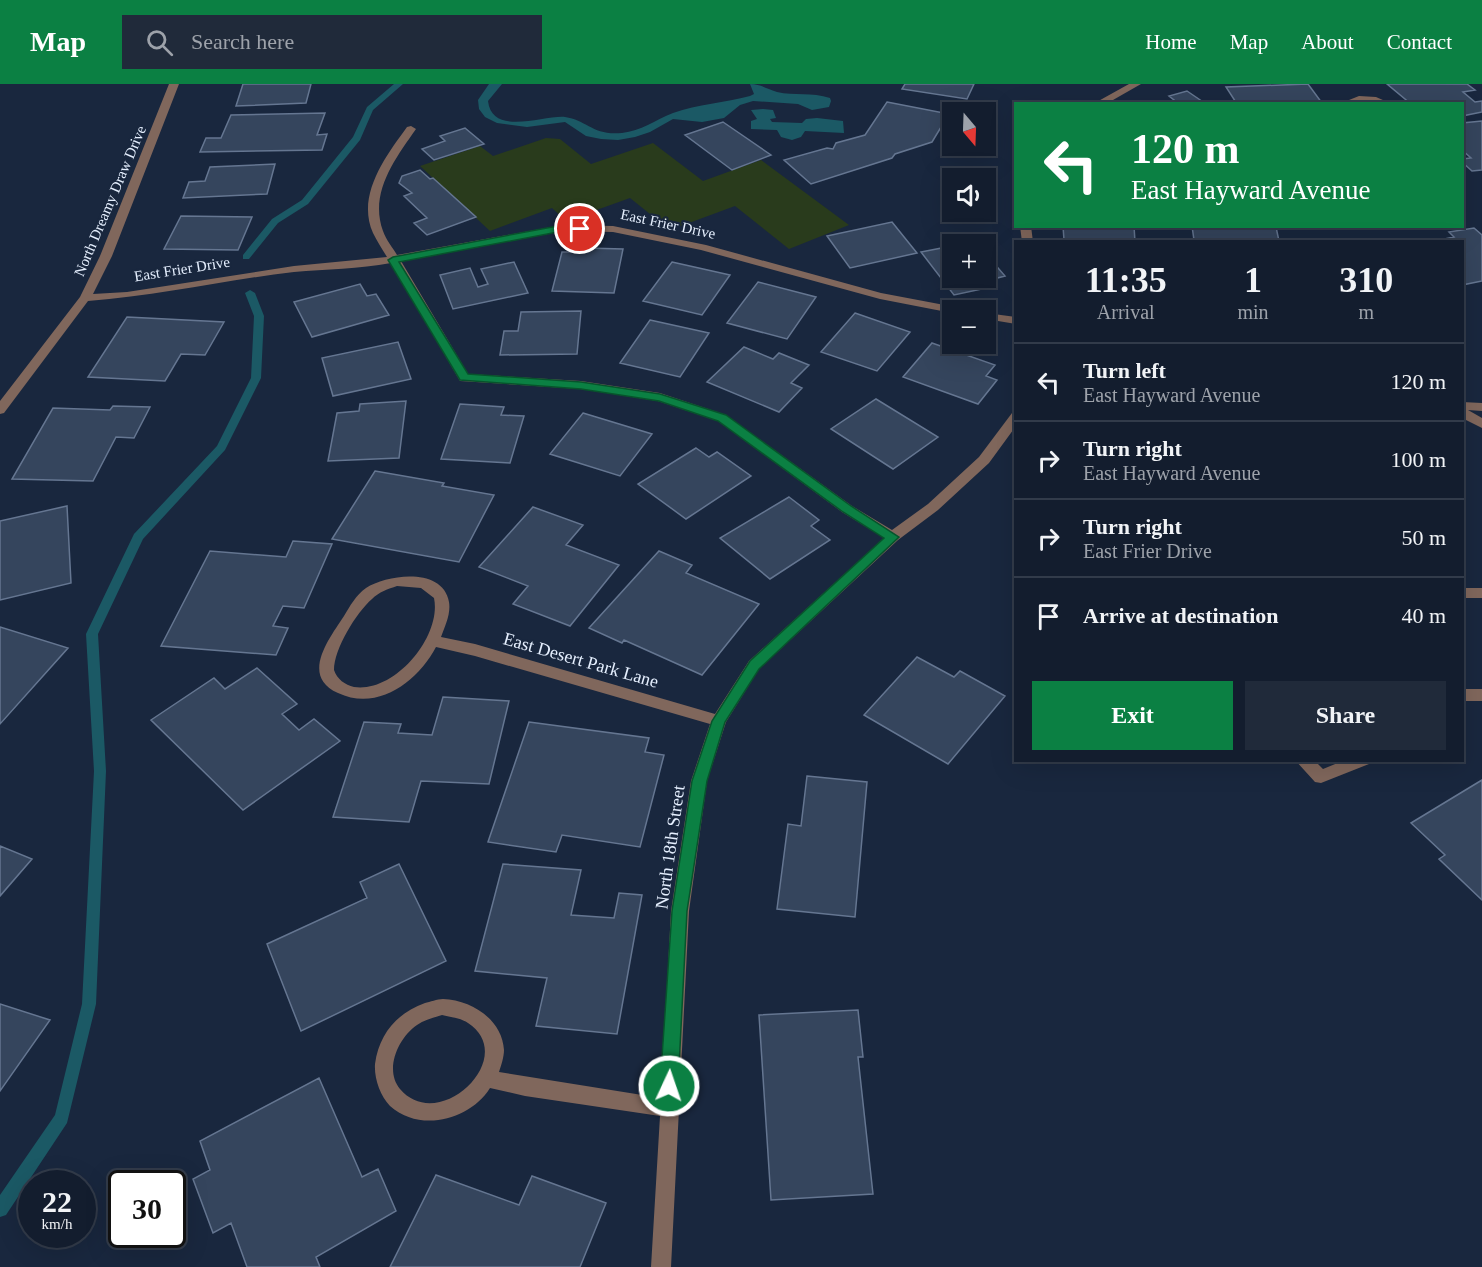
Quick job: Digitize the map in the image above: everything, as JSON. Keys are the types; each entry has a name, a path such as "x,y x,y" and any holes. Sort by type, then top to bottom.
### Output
{"street":[{"name":"North Dreamy Draw Drive","path":"0,410 85,298 106,256 174,84"},
{"path":"1102,102 1136,84"},
{"path":"1349,102 1364,95 1382,102"},
{"path":"411,129 392,155 373,196 377,231 464,378 581,385 660,397 722,418 847,509 892,537"},
{"name":"East Frier Drive","path":"85,298 127,295 269,272 359,266 563,228 613,229 702,247 880,296 942,308"},
{"path":"996,318 1014,321"},
{"path":"1464,406 1482,407"},
{"path":"1464,413 1482,424"},
{"name":"North 18th Street","path":"661,1267 680,911 699,781 719,721 754,665 892,537 933,507 984,460 1014,419"},
{"path":"397,581 422,583 439,594 443,607 433,641 417,665 407,674 392,686 376,692 348,691 330,680 326,672 326,662 330,651 359,604 379,587 397,581"},
{"path":"1464,593 1482,593"},
{"name":"East Desert Park Lane","path":"433,641 475,650 719,721"},
{"path":"1464,695 1482,695"},
{"path":"1305,762 1321,777 1358,762"},
{"path":"442,1007 458,1008 472,1013 483,1021 491,1032 496,1046 494,1064 489,1078 474,1096 451,1109 432,1112 417,1111 404,1105 391,1094 384,1074 384,1057 390,1041 406,1022 424,1012 442,1007"},
{"path":"489,1078 525,1087 668,1108"}],"shaded area":[{"path":"489,84 502,84 488,101 492,112 499,118 520,122 565,117 597,130 612,133 635,130 682,110 750,96 754,94 750,84 783,93 823,96 830,98 831,101 829,107 812,110 798,104 753,101 740,105 724,118 702,122 673,119 650,132 618,140 586,136 565,122 527,127 497,123 485,117 479,109 478,100"},
{"path":"751,110 773,110 776,118 770,119 772,122 802,123 806,119 817,118 843,121 844,133 805,131 801,137 792,140 781,137 777,130 751,129 751,121 757,119"},
{"path":"546,138 560,139 591,164 653,143 703,181 761,160 849,225 789,249 735,206 670,230 630,198 566,221 552,208 490,231 420,166 480,146 493,156"}],"building":[{"path":"243,84 311,84 306,103 236,106"},
{"path":"905,84 974,84 967,99 902,89"},
{"path":"1308,84 1321,102 1236,102 1226,87"},
{"path":"1387,84 1467,84 1475,90 1463,92 1475,102 1482,101 1482,112 1464,116 1464,102 1409,102"},
{"path":"1187,91 1203,102 1167,102 1174,100 1169,96"},
{"path":"887,102 942,113 942,126 932,142 895,154 892,158 811,184 784,160 827,148 833,149 836,143 865,135"},
{"path":"325,113 317,135 327,134 322,150 200,152 206,138 221,138 231,115"},
{"path":"1482,121 1482,170 1472,171 1464,164 1464,159 1471,158 1464,152 1464,123"},
{"path":"723,122 771,155 732,170 685,135"},
{"path":"465,128 484,144 434,160 422,149 445,141 440,136"},
{"path":"275,164 267,194 183,198 189,182 205,181 210,167"},
{"path":"420,170 430,179 433,178 476,217 427,235 414,223 427,218 404,196 412,193 399,183 402,176"},
{"path":"181,216 252,217 238,250 164,249"},
{"path":"892,222 917,253 850,268 827,236"},
{"path":"1063,228 1134,228 1135,240 1064,240"},
{"path":"1192,228 1276,228 1279,240 1242,239 1194,240"},
{"path":"1474,228 1482,235 1482,281 1464,285 1464,240 1440,240 1454,237 1449,232"},
{"path":"585,248 623,249 614,293 552,291 562,252 584,252"},
{"path":"942,248 942,279 921,252"},
{"path":"514,262 528,293 453,309 440,275 470,268 478,287 488,284 481,269"},
{"path":"672,262 730,275 702,315 643,301"},
{"path":"996,266 1005,276 996,278"},
{"path":"758,282 816,297 787,339 727,323"},
{"path":"360,284 367,296 376,294 389,315 312,337 294,302"},
{"path":"949,288 986,288 954,295"},
{"path":"581,311 577,354 500,355 504,331 518,331 521,312"},
{"path":"855,313 910,332 877,371 821,352"},
{"path":"127,317 224,322 205,355 181,354 165,381 88,377"},
{"path":"650,320 709,333 680,377 620,363"},
{"path":"398,342 411,379 333,396 322,358"},
{"path":"932,343 942,346 942,354 964,354 995,365 986,376 997,380 978,404 903,377"},
{"path":"744,347 773,359 779,353 809,365 791,383 802,388 779,412 707,382"},
{"path":"876,399 938,437 893,469 831,429"},
{"path":"406,401 399,458 328,461 337,413 359,411 360,404"},
{"path":"460,404 504,407 501,415 524,416 510,463 441,459"},
{"path":"113,406 150,407 134,438 116,437 93,481 12,479 53,408 110,410"},
{"path":"583,413 652,434 620,476 550,454"},
{"path":"696,448 709,457 717,452 751,476 686,519 638,484"},
{"path":"375,471 444,483 442,486 494,495 459,562 332,539"},
{"path":"789,497 819,520 811,526 830,540 770,579 720,538"},
{"path":"67,506 71,583 0,600 0,521"},
{"path":"533,507 583,525 566,545 619,565 570,626 513,604 528,586 479,567"},
{"path":"293,541 332,544 304,608 283,606 273,626 288,628 276,655 161,646 210,551 286,557"},
{"path":"659,551 692,565 686,573 759,604 702,675 624,640 622,643 589,628"},
{"path":"0,627 68,648 0,724"},
{"path":"917,657 954,677 960,671 1005,696 948,764 864,715"},
{"path":"257,668 297,704 282,714 299,730 314,719 340,741 243,810 151,720 214,678 225,689"},
{"path":"443,697 509,701 489,784 421,781 409,822 333,817 364,722 401,724 398,733 432,735"},
{"path":"529,722 649,738 645,752 664,755 640,847 562,835 556,852 488,842"},
{"path":"807,776 867,782 855,917 777,909 788,824 801,826"},
{"path":"1482,780 1482,900 1439,859 1445,855 1411,823"},
{"path":"0,846 32,859 0,896"},
{"path":"399,864 446,961 301,1031 267,944 367,898 360,882"},
{"path":"503,864 581,870 571,915 614,918 619,893 642,895 617,1034 536,1026 547,978 475,971"},
{"path":"0,1004 50,1020 0,1091"},
{"path":"858,1010 863,1057 858,1057 873,1194 771,1200 759,1015"},
{"path":"319,1078 362,1177 378,1169 396,1211 316,1257 320,1267 247,1267 231,1223 213,1233 193,1179 210,1170 200,1141"},
{"path":"436,1175 519,1205 532,1176 606,1203 580,1267 390,1267"}],"waterway":[{"path":"246,257 275,221 305,202 357,138 370,109 399,84"},
{"path":"0,1209 62,1118 89,1004 100,771 92,634 138,537 221,448 256,378 259,316 250,293"}],"route":[{"path":"580,229 563,228 393,260 464,378 581,385 660,397 722,418 847,509 892,537 754,665 719,721 699,781 680,911 669,1086"}]}
